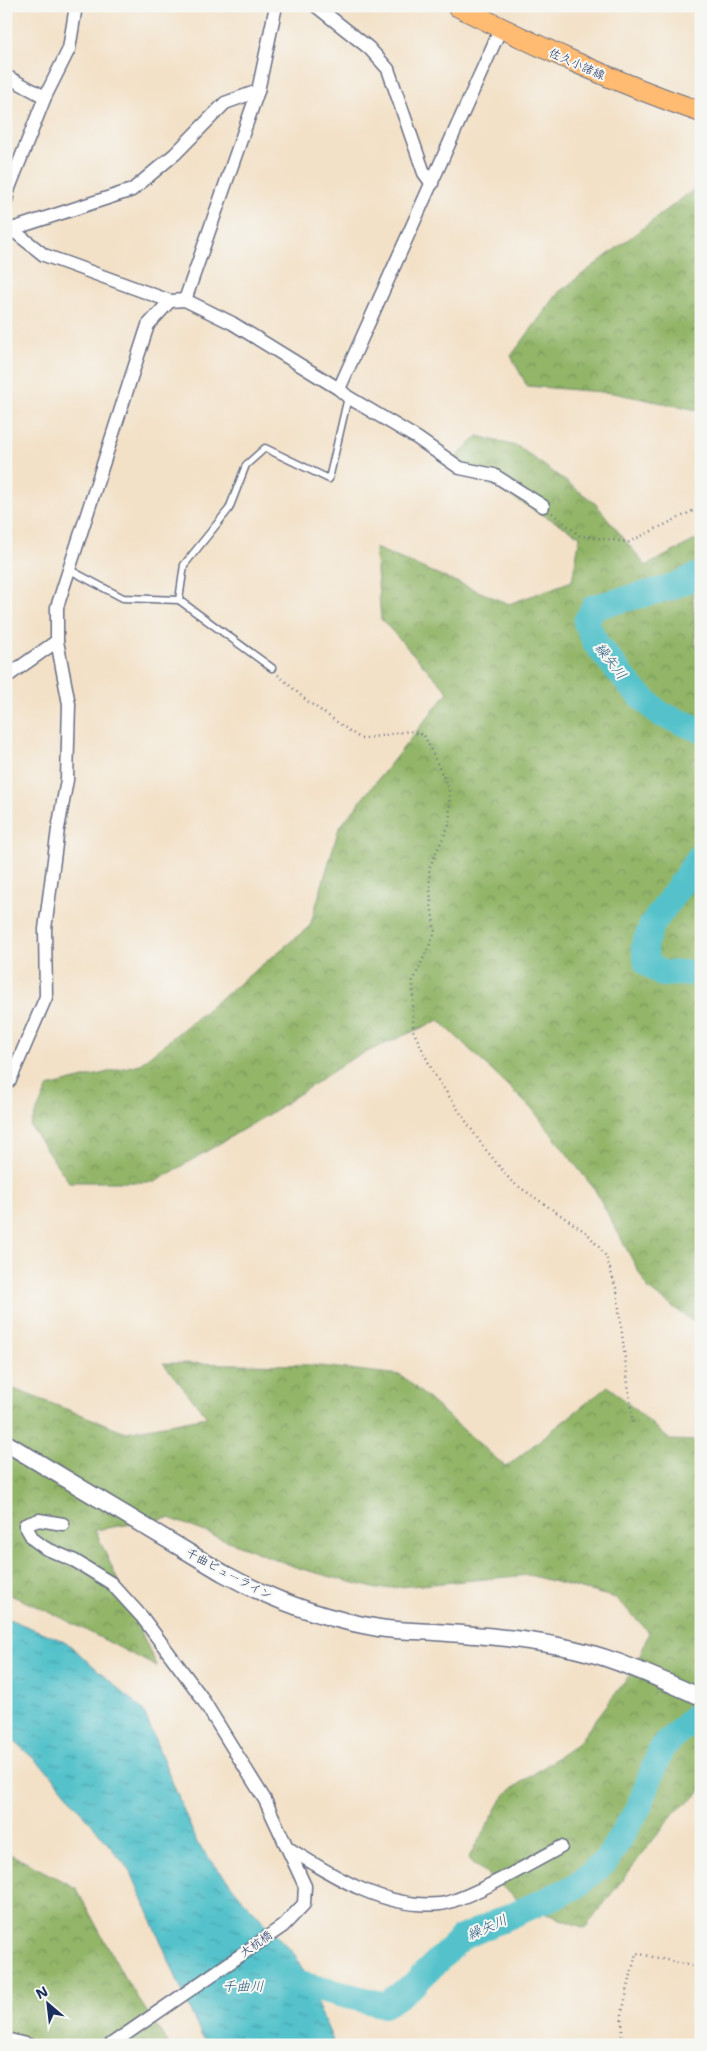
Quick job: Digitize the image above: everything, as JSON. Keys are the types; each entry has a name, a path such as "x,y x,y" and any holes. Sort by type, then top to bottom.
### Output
{"main road":[{"name":"佐久小諸線","path":"457,6 560,57 626,85 701,112"}],"street":[{"path":"6,201 9,188 45,97 69,49 76,6"},
{"path":"185,300 258,90 276,6"},
{"path":"316,6 370,48 388,69 424,172 432,184"},
{"path":"343,393 501,28"},
{"path":"6,76 45,97"},
{"path":"6,231 132,190 175,154 225,103 258,90"},
{"path":"6,231 15,232 44,255 170,301 185,300 232,323 417,438 460,468 494,475 543,506"},
{"path":"6,1084 10,1080 46,997 45,928 58,829 67,780 70,734 69,704 57,641 57,607 148,325 170,301"},
{"path":"6,677 57,641"},
{"name":"千曲ビューライン","path":"6,1443 251,1589 292,1606 334,1619 380,1628 516,1639 560,1646 624,1663 701,1698"},
{"name":"大杭橋","path":"63,1524 39,1520 25,1525 33,1539 45,1548 75,1561 110,1583 142,1616 200,1695 265,1800 305,1886 304,1904 283,1926 110,2045"},
{"path":"288,1848 336,1878 371,1892 410,1904 442,1904 468,1894 561,1846"},
{"path":"6,2038 29,2045"}],"lane":[{"path":"179,600 184,565 230,510 246,465 265,448 328,479 343,393"},
{"path":"70,570 123,598 179,600 272,668"}],"path":[{"path":"543,506 580,536 629,542 701,507"},
{"path":"272,668 306,700 361,739 410,731 424,735 449,789 450,823 429,868 435,933 413,982 413,1030 434,1074 482,1145 512,1182 587,1233 606,1256 617,1291 633,1426"},
{"path":"622,2045 622,2013 636,1953 701,1968"}],"green space":[{"path":"701,184 701,446 697,410 613,393 527,386 511,356 559,292"},
{"path":"478,436 519,447 595,503 646,566 699,538 701,506 701,574 692,578 696,646 701,646 701,1327 648,1289 595,1190 533,1110 439,1020 353,1058 269,1114 155,1182 69,1182 30,1126 48,1087 140,1064 310,926 339,828 448,692 381,619 375,548 509,604 572,581 580,536 451,462"},
{"path":"163,1363 310,1365 401,1375 506,1467 608,1386 670,1440 701,1441 701,1792 674,1813 585,1928 527,1907 468,1859 505,1794 578,1743 635,1668 649,1632 616,1598 529,1575 377,1589 298,1568 169,1518 95,1530 157,1667 60,1617 6,1593 6,1386 126,1432 207,1417"},
{"path":"6,1852 76,1888 124,1977 169,2045 6,2045"}],"water":[{"name":"千曲川","path":"6,1618 66,1642 143,1710 197,1843 244,1901 296,1956 335,2045 209,2045 201,2035 131,1872 51,1774 6,1734"}],"waterway":[{"name":"繰矢川","path":"701,574 669,588 594,607 586,622 596,644 633,689 660,714 701,730"},
{"name":"繰矢川","path":"701,855 652,925 644,945 647,963 662,974 701,972"},
{"name":"繰矢川","path":"278,1970 295,1983 385,2005 413,1985 461,1938 575,1887 606,1861 639,1807 661,1749 701,1710"}]}
